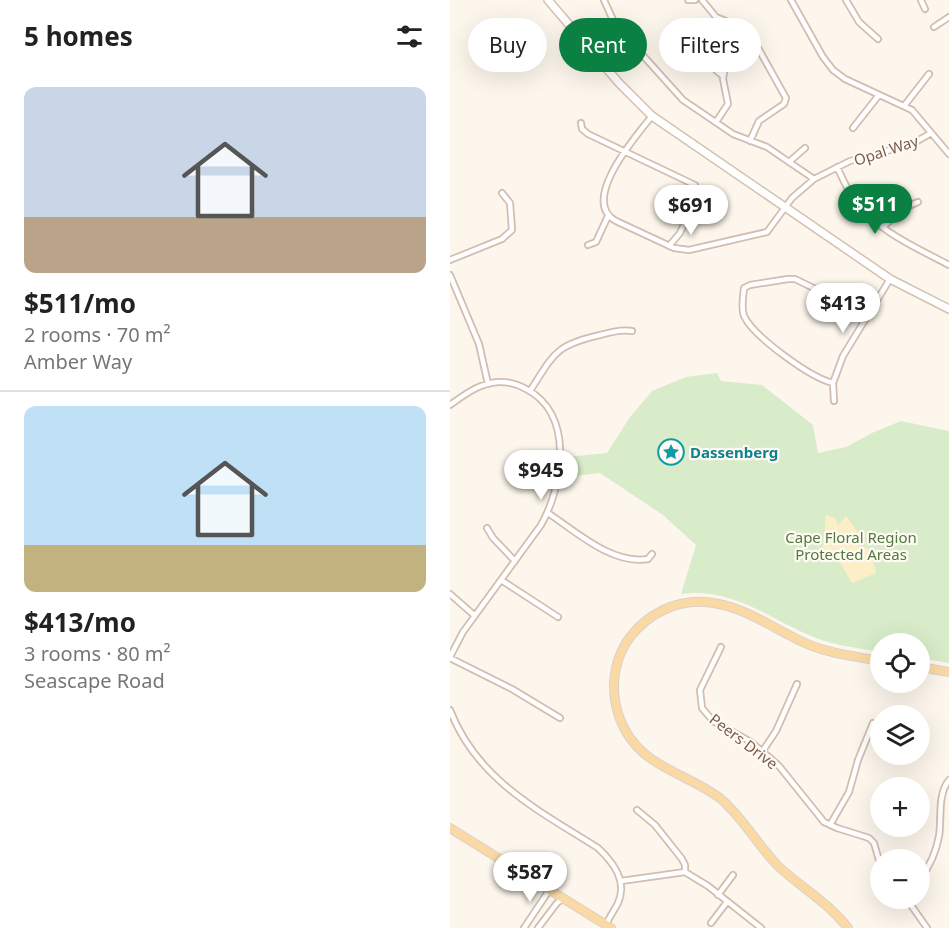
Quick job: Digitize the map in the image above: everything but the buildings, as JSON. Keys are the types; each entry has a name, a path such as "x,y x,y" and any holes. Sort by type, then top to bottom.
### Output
{"main road":[{"path":"848,928 828,906 772,860 723,801 705,788 655,761 636,746 623,727 617,712 614,677 625,645 641,625 669,607 695,602 712,602 729,607 824,651 870,659"},
{"path":"930,669 949,672"},
{"path":"450,828 564,898 604,926"}],"street":[{"path":"604,0 620,30 680,97 733,134 767,147 814,179"},
{"path":"688,0 695,0"},
{"path":"702,0 716,16 748,30 786,98 783,104 759,121 750,141"},
{"path":"791,0 823,57 833,70 845,79 917,114 949,154"},
{"path":"846,0 859,22 878,39"},
{"path":"921,0 925,9"},
{"path":"550,1 619,83 652,117 890,279 949,309"},
{"path":"934,27 949,17"},
{"path":"718,72 723,76"},
{"path":"716,122 728,102 724,72"},
{"path":"904,106 929,74"},
{"path":"853,128 879,94"},
{"path":"652,117 624,150 604,193 603,203 608,216 669,246 680,233 690,211"},
{"path":"581,123 582,129 588,134 695,185"},
{"name":"Opal Way","path":"669,246 689,250 763,234 771,228 799,191 814,179 837,167 866,156 912,144 931,134"},
{"path":"789,162 804,148"},
{"path":"837,167 853,198 883,227 949,265"},
{"path":"450,260 502,239 512,230 510,203 503,194"},
{"path":"883,227 902,209 918,202"},
{"path":"588,246 596,242 608,216"},
{"path":"450,275 479,344 488,384"},
{"path":"833,383 818,378 763,340 744,315 744,288 750,285 793,279 867,317"},
{"path":"834,401 833,383 843,357 890,279"},
{"path":"530,391 555,354 570,343 624,330 632,331"},
{"path":"450,405 474,389 505,382 530,391 543,401 552,415 560,447 559,479 548,513 474,615 456,642 450,657 512,689 560,718"},
{"path":"548,513 602,550 640,560 648,559 652,554"},
{"path":"487,528 490,535 515,561"},
{"path":"501,580 558,617"},
{"path":"450,594 474,615"},
{"name":"Peers Drive","path":"721,647 700,690 702,708 713,721 738,735 779,766 818,817 830,825 869,838 876,849"},
{"path":"762,752 776,731 797,684"},
{"path":"450,710 473,753 495,777 524,801 598,848 615,866 621,880 618,902 604,926"},
{"path":"830,825 849,792 858,760 870,730"},
{"path":"930,862 940,834 942,794 949,780"},
{"path":"637,810 655,825 682,859 686,865 685,872"},
{"path":"621,880 685,872 761,928"},
{"path":"718,895 733,875"},
{"path":"525,928 551,890"},
{"path":"538,928 557,903 564,898"},
{"path":"711,923 727,902"},
{"path":"914,909 927,928"}],"green space":[{"name":"Cape Floral Region Protected Areas","path":"717,373 721,381 762,385 813,425 818,453 846,447 901,421 949,431 949,663 930,660 930,633 870,633 870,650 816,638 735,600 700,593 681,594 696,545 663,515 600,473 566,477 567,457 607,453 630,417 652,391 686,377"}],"sand":[{"path":"826,515 835,518 838,525 846,516 857,531 852,544 870,549 876,573 852,583 838,559 822,556"}],"place":[{"name":"Dassenberg","path":"671,452"}]}
